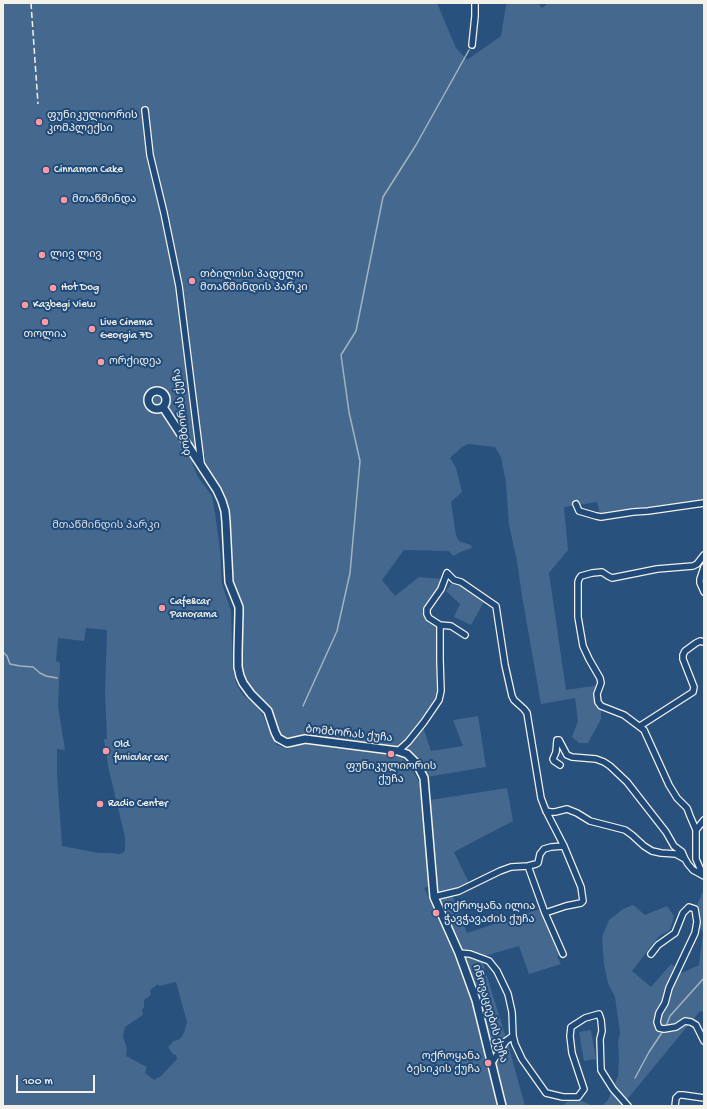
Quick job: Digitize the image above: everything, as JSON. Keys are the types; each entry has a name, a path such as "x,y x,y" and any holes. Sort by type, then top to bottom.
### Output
{"street":[{"path":"472,45 475,3"},
{"name":"ბომბორას ქუჩა","path":"145,110 150,155 179,286 201,465 222,500 225,511 229,582 239,613 238,667 240,676 243,683 268,711 274,732 278,738 287,743 305,739 398,751 407,754 417,764 424,778 429,838"},
{"path":"163,407 201,465"},
{"path":"576,504 579,511 602,517 704,503"},
{"path":"704,555 697,564 692,566 657,569 612,578 602,572 581,576 579,579 578,617 583,646 600,678 601,683 598,694 598,702 601,706 624,715 644,730 669,785 677,798 686,808 696,830 696,859 704,876"},
{"path":"704,567 700,579 704,592"},
{"path":"465,635 451,626 440,625 429,618 426,612 441,589 448,572 454,580 461,582 496,606 505,665 512,696 526,713 542,798 546,811 564,846 581,887 584,901 545,914"},
{"path":"398,751 412,737 439,700 441,691 440,625"},
{"path":"640,726 693,692 694,687 683,659 683,655 685,651 696,643 700,641 704,642"},
{"path":"560,765 553,759 556,752 557,740 559,740 567,755 596,759 610,766 631,788 666,832 674,846 682,852 693,870 704,876"},
{"path":"546,811 555,812 567,809 573,810 590,821 625,830 652,851 676,854 685,859"},
{"path":"696,830 704,820"},
{"name":"ინოვაციების ქუჩა","path":"429,838 434,897 452,934 476,1000 502,1106"},
{"path":"434,897 459,891 511,867 528,866 538,862 540,854 544,849 564,846"},
{"path":"528,866 545,914 563,954"},
{"path":"651,954 658,945 675,933 683,913 689,907 695,909 697,922 695,933 670,988 665,1003 659,1013 657,1022 660,1028 664,1029 676,1027 685,1021 691,1022 696,1025 704,1041"},
{"path":"459,953 470,954 489,961 497,971 508,994 512,1012 513,1036 515,1044 522,1059 546,1093 563,1097 578,1097 584,1089 572,1053 570,1036 571,1027 585,1018 599,1014 602,1031 600,1039 601,1070 613,1089 628,1106"},
{"path":"492,1064 506,1040 513,1036"},
{"path":"675,1106 676,1098 679,1095 683,1094 704,1098"}],"green space":[{"name":"მთაწმინდის პარკი","path":"3,3 437,3 456,48 467,60 501,36 506,5 510,3 538,3 542,8 548,3 704,3 704,503 601,517 597,502 564,507 568,550 549,573 566,690 600,685 598,692 601,706 601,719 588,743 579,743 572,737 578,721 575,698 541,704 517,561 509,525 506,483 501,457 495,447 468,444 462,447 450,458 456,468 462,492 451,502 456,535 459,541 471,545 472,548 453,556 449,551 404,550 382,580 395,596 419,577 441,579 438,589 427,604 424,613 427,619 438,626 438,693 436,701 398,749 374,744 346,742 306,735 288,738 282,737 278,731 270,706 257,696 245,680 241,670 243,621 241,609 231,583 228,529 205,464 205,454 192,463 198,477 212,496 220,550 222,584 231,611 233,671 237,686 244,696 256,706 263,715 270,733 277,745 287,749 300,744 310,744 383,751 399,755 411,767 418,780 421,790 431,886 424,888 430,900 435,905 457,953 472,1003 499,1106 3,1106","holes":["86,628 107,630 105,692 107,739 104,739 108,766 125,837 125,850 123,853 119,854 99,853 62,846 57,775 57,749 65,750 58,706 60,663 56,661 58,638 84,641","176,982 187,1022 184,1033 180,1039 174,1041 168,1047 173,1054 176,1055 177,1059 160,1077 154,1080 145,1073 147,1067 126,1056 127,1049 123,1036 125,1027 143,1015 142,1010 144,1007 144,1000 151,995 150,990 158,984 159,986"]},
{"path":"452,583 460,584 484,602 471,625 454,617 460,604 446,591"},
{"path":"478,716 486,767 427,777 420,762 404,747 423,727 431,751 463,746 453,720"},
{"path":"507,788 513,821 454,852 469,883 458,889 438,893 430,800"},
{"path":"704,892 704,1012 700,1011 625,1102 620,1106 593,1106 603,1105 608,1100 618,1076 618,1042 620,1033 615,997 608,983 604,964 602,937 609,920 623,909 633,905 645,915 667,906 674,916 670,930 659,936 632,971 651,987 671,964 682,973 699,965 703,933 697,922 695,909"},
{"path":"452,894 467,933 543,908 563,954 557,956 561,964 529,974 519,946 481,957 506,1038 494,1056 475,986 459,942 437,899"},
{"path":"591,1030 596,1059 584,1061 579,1032"},
{"path":"508,1044 525,1106 505,1106 495,1062 502,1050"},
{"path":"575,1098 593,1106 562,1106 570,1099"}],"waterway":[{"path":"303,706 337,631 350,573 360,461 349,412 341,355 356,331 383,197 416,145 469,50"},
{"path":"3,652 7,656 10,664 33,667 46,676 57,678"},
{"path":"666,1026 670,1016 704,978"},
{"path":"635,1078 649,1052 663,1031"}],"railway":[{"path":"31,3 38,104"}],"place":[{"name":"ფუნიკულიორის კომპლექსი","path":"39,122"},
{"name":"Cinnamon Cake","path":"46,170"},
{"name":"მთაწმინდა","path":"64,200"},
{"name":"ლივ ლივ","path":"42,255"},
{"name":"თბილისი პადელი მთაწმინდის პარკი","path":"192,281"},
{"name":"Hot Dog","path":"53,288"},
{"name":"Kazbegi View","path":"25,305"},
{"name":"თოლია","path":"45,322"},
{"name":"Live Cinema Georgia 7D","path":"92,329"},
{"name":"ორქიდეა","path":"101,362"},
{"name":"Cafe&car Panorama","path":"162,608"},
{"name":"Old funicular car","path":"106,751"},
{"name":"ფუნიკულიორის ქუჩა","path":"391,754"},
{"name":"Radio Center","path":"100,804"},
{"name":"ოქროყანა ილია ჭავჭავაძის ქუჩა","path":"436,913"},
{"name":"ოქროყანა ბესიკის ქუჩა","path":"488,1063"}]}
